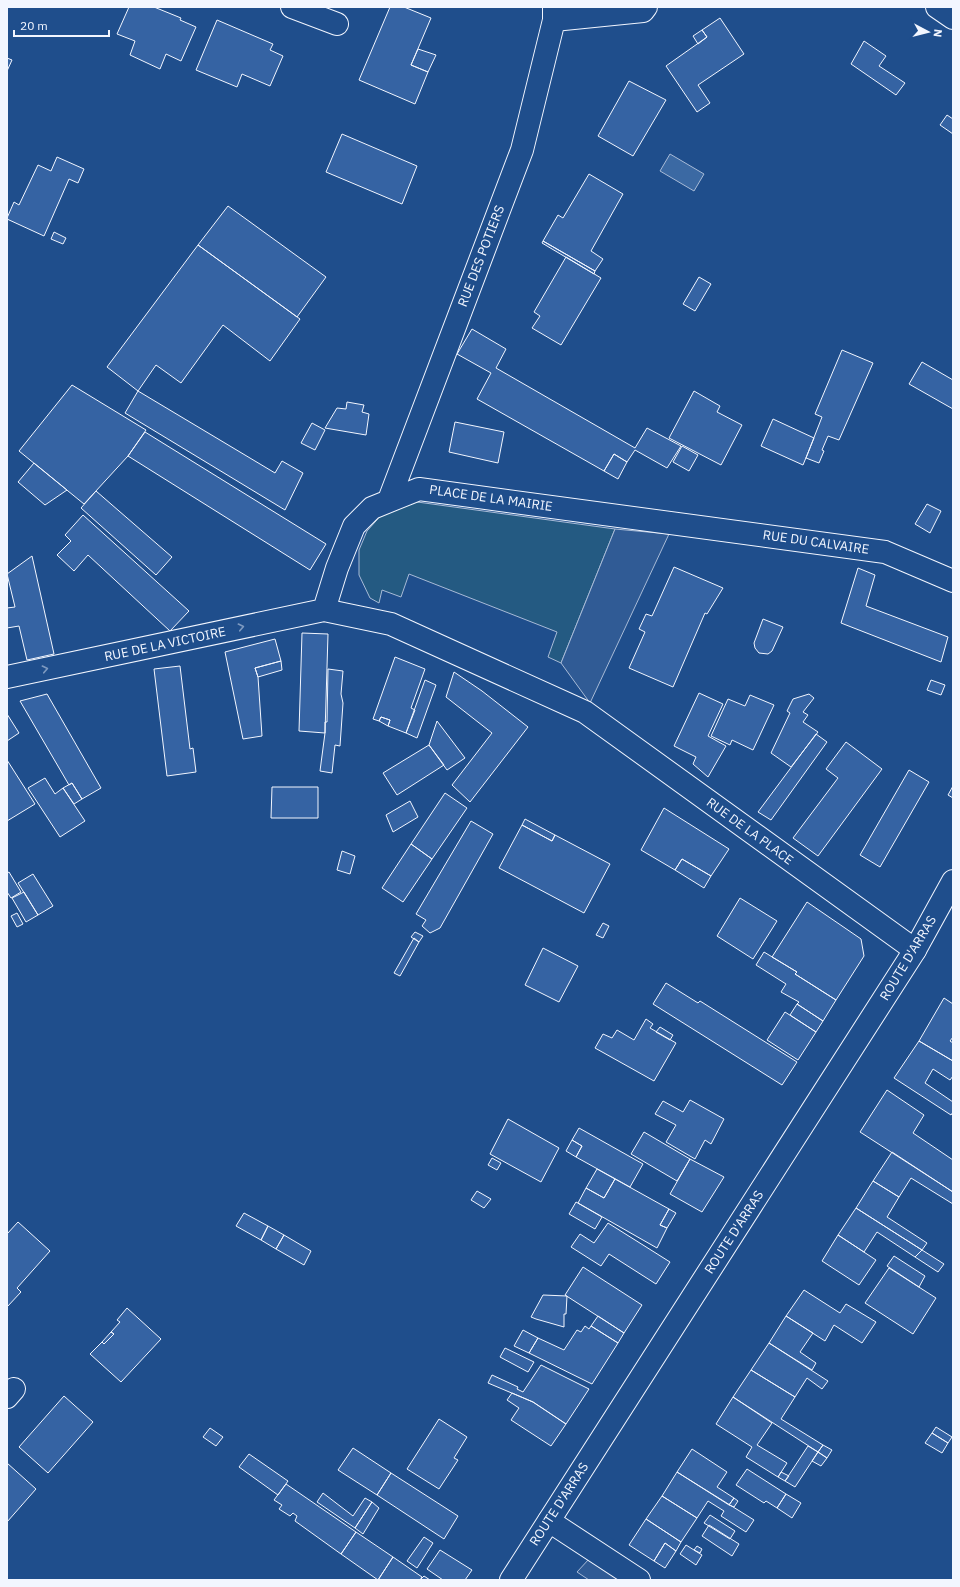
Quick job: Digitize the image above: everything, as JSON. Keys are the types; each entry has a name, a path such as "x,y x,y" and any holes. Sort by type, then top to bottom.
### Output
{"street":[{"path":"292,7 337,24"},
{"path":"554,13 643,11 646,7"},
{"path":"938,7 953,18"},
{"name":"RUE DES POTIERS","path":"389,500 522,150 554,13"},
{"name":"PLACE DE LA MAIRIE","path":"324,610 337,568 354,526 372,508 419,488 674,523"},
{"name":"RUE DU CALVAIRE","path":"674,523 885,552 953,581"},
{"name":"RUE DE LA VICTOIRE","path":"7,677 324,610"},
{"name":"RUE DE LA PLACE","path":"324,610 391,624 585,712 915,950"},
{"name":"ROUTE D'ARRAS","path":"510,1580 915,950 953,880"},
{"path":"549,1521 639,1580"}],"shaded area":[{"path":"670,154 704,174 694,191 660,171"},
{"path":"410,501 615,529 561,663 548,657 557,632 409,574 401,597 382,590 379,603 370,598 359,575 359,550 367,531 384,512"},
{"path":"615,529 669,534 590,703 561,663"},
{"path":"589,1559 621,1580 589,1580 577,1572"}],"building":[{"path":"129,7 154,7 181,18 180,20 196,27 181,61 166,54 160,69 130,55 135,41 117,34"},
{"path":"390,7 404,7 431,18 411,65 428,72 415,104 359,80"},
{"path":"720,18 744,54 698,85 710,103 697,112 666,66 707,37 702,30"},
{"path":"217,20 273,44 270,50 283,56 270,86 242,74 237,87 196,70"},
{"path":"702,30 707,37 698,44 693,36"},
{"path":"864,41 886,56 879,66 905,83 896,95 851,64"},
{"path":"418,49 436,55 428,72 411,65"},
{"path":"7,58 12,60 7,71"},
{"path":"629,81 666,100 633,156 598,136"},
{"path":"947,115 953,119 953,134 940,125"},
{"path":"342,134 417,166 402,204 326,172"},
{"path":"57,157 84,169 78,183 69,179 44,236 7,218 14,202 19,205 38,165 51,171"},
{"path":"589,174 623,194 591,251 603,259 595,271 543,241 558,215 563,218"},
{"path":"228,206 326,277 297,317 198,245"},
{"path":"54,232 66,238 63,244 51,239"},
{"path":"543,241 595,271 594,274 542,243"},
{"path":"198,245 300,319 270,361 223,325 181,383 156,365 138,391 107,367"},
{"path":"566,257 601,278 561,345 532,328 540,316 534,312"},
{"path":"699,277 711,284 695,311 683,304"},
{"path":"472,329 506,349 496,368 635,448 647,428 681,446 667,468 635,450 627,462 614,454 604,471 477,399 491,373 457,354"},
{"path":"842,350 873,363 839,440 828,436 822,450 824,451 819,463 806,458 822,417 815,414"},
{"path":"922,362 953,380 953,409 909,384"},
{"path":"72,385 146,430 128,456 84,504 19,451"},
{"path":"138,391 275,473 282,461 303,473 285,510 125,413"},
{"path":"694,391 720,406 717,412 742,425 721,465 669,438"},
{"path":"347,402 364,405 362,412 369,414 366,435 325,428 337,408 346,409"},
{"path":"773,419 814,438 803,465 761,446"},
{"path":"455,422 504,432 498,463 449,452"},
{"path":"312,423 325,430 315,450 301,443"},
{"path":"145,432 326,544 310,570 128,456"},
{"path":"682,446 698,455 689,471 673,462"},
{"path":"614,454 627,462 618,479 604,471"},
{"path":"34,463 67,490 45,505 18,482"},
{"path":"96,491 172,557 156,575 81,508"},
{"path":"927,504 941,511 930,533 915,524"},
{"path":"83,515 189,611 170,631 88,555 74,571 57,555 71,541 65,535"},
{"path":"32,556 54,654 27,660 19,626 7,628 7,608 15,607 7,574"},
{"path":"674,567 723,588 707,614 705,613 673,687 629,668 645,632 639,629 646,614 652,616"},
{"path":"858,568 875,575 866,606 948,637 941,662 841,623"},
{"path":"763,619 783,627 772,651 768,654 759,653 755,648 754,643"},
{"path":"302,633 328,634 325,733 299,731"},
{"path":"275,639 281,661 255,668 258,677 262,736 243,739 225,652"},
{"path":"395,657 425,669 411,708 415,710 406,733 388,726 390,720 381,717 379,721 373,719"},
{"path":"281,661 282,670 258,677 255,668"},
{"path":"180,666 190,749 193,748 196,772 167,776 154,669"},
{"path":"328,669 343,671 341,694 343,703 340,746 335,745 332,773 320,771 325,722 327,722"},
{"path":"454,672 482,691 528,727 470,802 452,785 492,733 446,697"},
{"path":"425,680 436,685 417,738 406,733"},
{"path":"931,680 945,685 941,695 927,690"},
{"path":"699,693 723,704 708,736 726,746 708,777 693,764 696,757 674,746"},
{"path":"47,694 101,788 82,799 72,783 69,785 20,701"},
{"path":"809,694 814,698 803,712 808,715 803,722 818,732 791,767 771,753 790,713 787,711 793,699"},
{"path":"750,695 774,705 753,750 732,740 730,745 711,736 728,699 745,706"},
{"path":"7,714 19,733 7,741"},
{"path":"381,717 390,720 388,726 379,721"},
{"path":"437,721 465,758 447,770 429,745"},
{"path":"816,734 827,742 771,820 758,812"},
{"path":"846,742 882,769 818,856 793,838 838,778 826,769"},
{"path":"429,745 444,765 397,795 383,773"},
{"path":"7,760 35,804 7,821"},
{"path":"909,770 929,782 880,867 860,855"},
{"path":"45,778 55,794 63,788 85,821 60,837 28,788"},
{"path":"72,783 82,799 74,804 63,788"},
{"path":"953,786 953,798 948,795"},
{"path":"272,787 318,787 318,818 271,818"},
{"path":"445,793 467,808 432,859 411,844"},
{"path":"410,801 418,817 393,832 386,815"},
{"path":"664,808 729,849 711,876 682,859 675,870 641,850"},
{"path":"525,819 555,835 552,841 522,825"},
{"path":"471,821 493,834 440,928 430,933 422,926 426,920 416,914"},
{"path":"522,825 552,841 555,835 610,864 584,913 499,868"},
{"path":"411,844 432,859 403,902 382,888"},
{"path":"342,851 355,856 350,874 337,870"},
{"path":"682,859 711,876 704,888 675,870"},
{"path":"9,872 21,892 11,898 7,892 7,873"},
{"path":"33,874 53,906 38,915 18,883"},
{"path":"24,892 38,915 26,922 12,898"},
{"path":"740,898 777,921 753,959 717,936"},
{"path":"807,902 861,939 864,956 836,1000 795,974 797,972 772,957"},
{"path":"17,913 23,924 17,927 11,916"},
{"path":"603,923 609,926 603,938 596,935"},
{"path":"415,932 423,936 419,942 411,937"},
{"path":"414,938 419,942 400,976 394,973"},
{"path":"543,948 578,966 559,1002 525,985"},
{"path":"764,952 797,972 795,974 836,1000 823,1021 797,1004 799,1002 781,992 786,984 756,965"},
{"path":"666,983 698,1003 700,1001 797,1062 782,1085 653,1004"},
{"path":"944,998 953,1004 953,1037 950,1041 953,1043 953,1061 919,1041"},
{"path":"797,1004 823,1021 816,1032 790,1015"},
{"path":"785,1012 816,1032 798,1060 767,1040"},
{"path":"646,1019 653,1024 650,1028 676,1043 654,1081 595,1048 603,1034 612,1038 617,1030 634,1040"},
{"path":"660,1027 673,1035 670,1040 656,1032"},
{"path":"919,1041 953,1061 953,1076 950,1080 933,1069 925,1083 953,1102 953,1112 951,1115 894,1078"},
{"path":"887,1090 924,1115 913,1133 953,1160 953,1192 860,1132"},
{"path":"690,1100 724,1119 711,1144 705,1140 695,1159 666,1142 676,1125 655,1114 663,1101 683,1112"},
{"path":"508,1119 559,1148 541,1182 490,1154"},
{"path":"579,1128 643,1164 630,1187 576,1157 582,1146 572,1140"},
{"path":"644,1132 690,1159 677,1181 631,1154"},
{"path":"572,1140 582,1146 576,1157 566,1151"},
{"path":"892,1152 953,1192 953,1204 911,1178 899,1197 873,1181"},
{"path":"492,1158 501,1163 497,1170 488,1165"},
{"path":"690,1159 724,1177 702,1212 670,1194"},
{"path":"597,1169 615,1179 604,1198 586,1188"},
{"path":"615,1179 669,1209 660,1225 667,1228 657,1248 578,1203 586,1188 604,1198"},
{"path":"873,1181 899,1197 887,1217 927,1243 922,1250 856,1208"},
{"path":"477,1191 491,1199 484,1208 471,1200"},
{"path":"576,1202 602,1217 595,1229 569,1214"},
{"path":"856,1208 922,1250 915,1257 877,1232 864,1252 838,1235"},
{"path":"669,1209 676,1213 667,1228 660,1225"},
{"path":"244,1213 268,1226 261,1240 236,1226"},
{"path":"18,1222 50,1251 17,1288 21,1292 7,1307 7,1234"},
{"path":"608,1223 670,1262 656,1284 609,1254 601,1266 571,1247 580,1234 594,1243"},
{"path":"268,1226 284,1235 276,1249 261,1240"},
{"path":"284,1235 311,1251 304,1265 276,1249"},
{"path":"838,1235 876,1260 859,1285 822,1261"},
{"path":"922,1250 944,1264 938,1272 915,1257"},
{"path":"894,1256 925,1276 919,1287 887,1266"},
{"path":"583,1267 642,1305 624,1333 565,1295"},
{"path":"889,1268 936,1298 913,1334 865,1303"},
{"path":"804,1290 840,1313 846,1304 876,1322 862,1343 834,1325 825,1341 786,1316"},
{"path":"543,1295 567,1296 566,1314 564,1314 564,1327 531,1317"},
{"path":"127,1308 161,1339 121,1382 90,1354 102,1342 104,1344 114,1334 111,1332 120,1322 117,1320"},
{"path":"598,1316 624,1333 618,1343 591,1326"},
{"path":"786,1316 813,1333 800,1352 816,1363 812,1370 769,1343"},
{"path":"585,1326 589,1329 591,1326 618,1343 592,1384 529,1353 538,1338 564,1350 577,1330 581,1332"},
{"path":"523,1330 538,1338 529,1353 514,1346"},
{"path":"111,1332 114,1334 104,1344 102,1342"},
{"path":"769,1343 828,1381 822,1389 807,1378 795,1397 751,1370"},
{"path":"505,1348 534,1362 528,1372 500,1357"},
{"path":"541,1365 589,1389 566,1424 533,1402 488,1383 492,1375 518,1387 517,1389 523,1392"},
{"path":"751,1370 795,1397 781,1419 823,1445 818,1452 733,1397"},
{"path":"512,1393 533,1402 566,1424 551,1446 511,1420 519,1408 507,1400"},
{"path":"64,1396 93,1422 48,1473 19,1447"},
{"path":"733,1397 772,1423 757,1445 787,1463 778,1477 746,1457 752,1447 716,1424"},
{"path":"439,1419 467,1437 454,1458 458,1460 439,1489 407,1469"},
{"path":"936,1427 952,1437 948,1443 932,1433"},
{"path":"210,1428 223,1437 216,1446 203,1437"},
{"path":"932,1433 948,1443 942,1453 925,1443"},
{"path":"823,1445 832,1450 827,1458 818,1452"},
{"path":"808,1446 818,1452 795,1487 785,1481"},
{"path":"353,1448 391,1473 377,1495 338,1470"},
{"path":"692,1449 727,1472 717,1487 734,1498 729,1505 677,1472"},
{"path":"818,1452 827,1458 821,1466 812,1461"},
{"path":"249,1454 288,1481 278,1495 239,1467"},
{"path":"7,1463 36,1489 7,1522"},
{"path":"747,1469 786,1494 777,1508 766,1501 764,1503 736,1485"},
{"path":"677,1472 754,1520 746,1532 721,1516 724,1511 708,1501 697,1518 662,1496"},
{"path":"781,1472 789,1476 785,1481 778,1477"},
{"path":"391,1473 458,1516 444,1539 377,1495"},
{"path":"286,1484 356,1532 341,1554 295,1521 297,1516 293,1513 290,1516 279,1509 282,1505 274,1500"},
{"path":"323,1493 353,1516 365,1498 372,1502 355,1528 317,1502"},
{"path":"786,1494 801,1503 792,1518 777,1508"},
{"path":"662,1496 697,1518 681,1542 646,1519"},
{"path":"734,1498 738,1501 734,1507 729,1505"},
{"path":"372,1502 379,1508 363,1534 355,1528"},
{"path":"710,1515 735,1531 730,1539 704,1523"},
{"path":"646,1519 681,1542 676,1551 665,1543 654,1561 629,1545"},
{"path":"709,1525 739,1544 732,1556 702,1536"},
{"path":"356,1532 393,1557 378,1580 341,1554"},
{"path":"424,1537 433,1543 417,1568 407,1561"},
{"path":"665,1543 676,1551 665,1568 654,1561"},
{"path":"686,1545 702,1555 696,1565 680,1554"},
{"path":"697,1546 702,1549 700,1553 694,1550"},
{"path":"440,1550 472,1570 465,1580 443,1580 427,1569"},
{"path":"393,1557 422,1577 420,1580 378,1580"},
{"path":"424,1576 430,1580 420,1580"}]}
